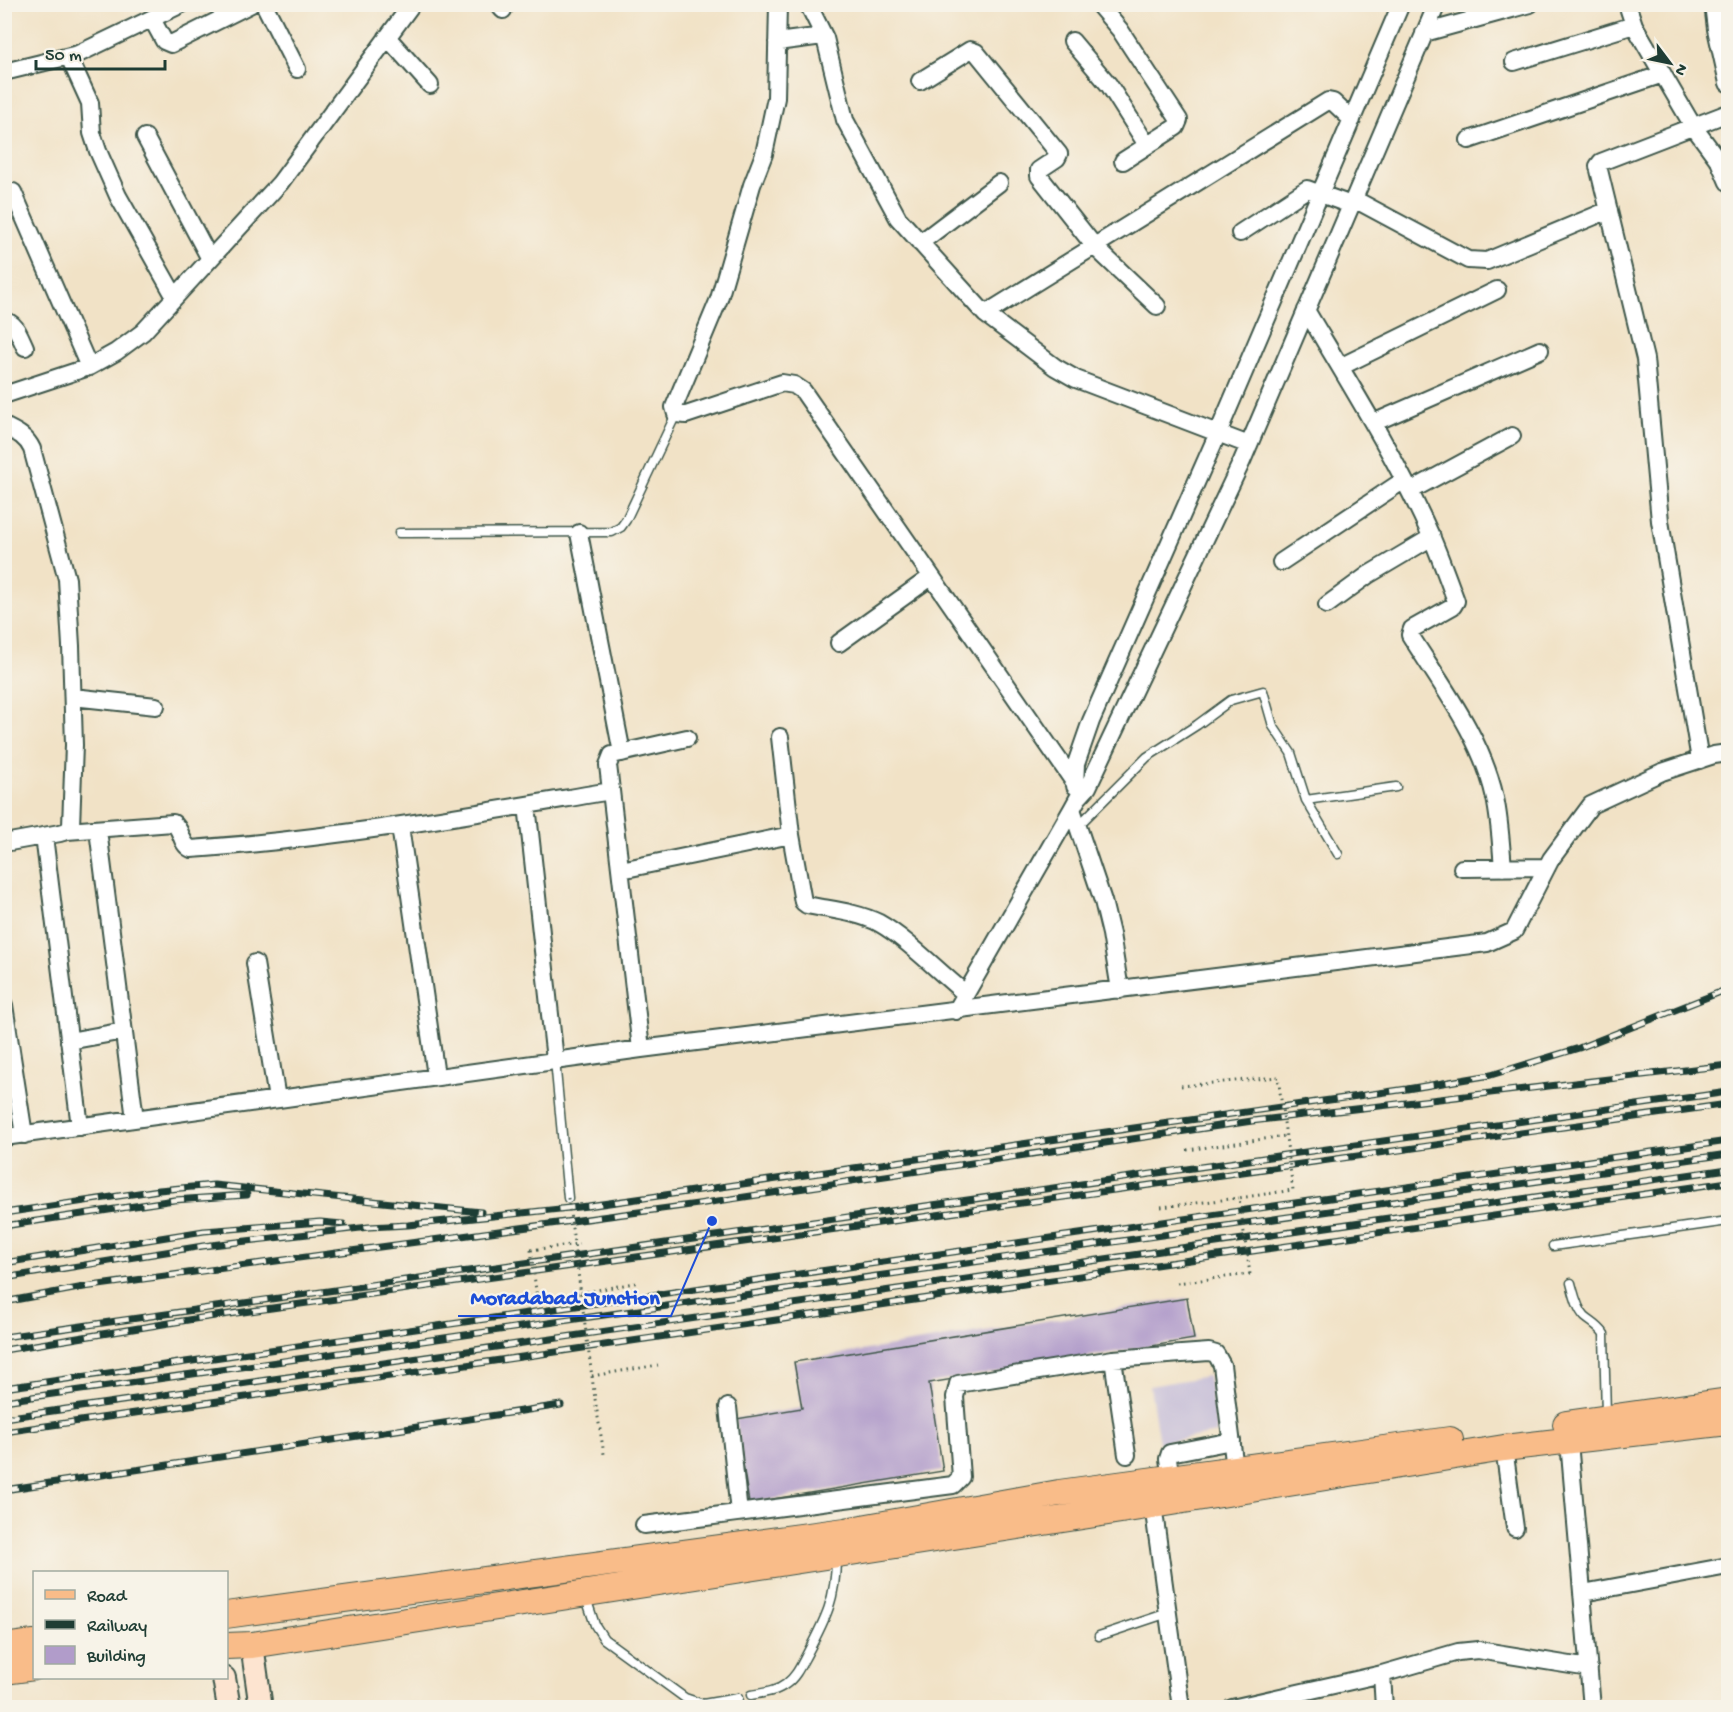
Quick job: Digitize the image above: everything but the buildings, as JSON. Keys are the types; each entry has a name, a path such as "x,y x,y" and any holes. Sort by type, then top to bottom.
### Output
{"main road":[{"path":"228,1615 845,1532 1153,1505 1504,1448 1568,1432 1606,1418 1728,1401"},
{"path":"228,1646 252,1645 836,1554 974,1521 1059,1493 1236,1469 1568,1432 1728,1422"},
{"path":"629,1560 629,1586"},
{"path":"4,1647 33,1643"},
{"path":"4,1671 33,1667"}],"street":[{"path":"4,72 69,57 182,4"},
{"path":"152,19 164,41 171,44 251,4"},
{"path":"264,4 297,69"},
{"path":"4,395 89,367 116,352 143,332 290,171 412,4"},
{"path":"777,4 776,98 764,154 752,185 719,299 674,407 676,414 686,415 782,383 794,385 803,391 932,577 1075,796"},
{"path":"808,4 822,36 845,120 898,218 985,314 1055,367 1077,379 1249,445"},
{"path":"1098,4 1119,30 1179,120 1176,127 1123,161"},
{"path":"1120,990 1103,901 1077,826 1076,764 1083,741 1218,433 1401,4"},
{"path":"956,1011 1075,796 1088,787 1094,777 1249,445 1437,4"},
{"path":"1424,33 1530,4"},
{"path":"1627,4 1634,26 1693,126 1719,161 1728,182"},
{"path":"1713,4 1728,83"},
{"path":"1514,62 1634,26"},
{"path":"777,42 822,36"},
{"path":"387,38 430,85"},
{"path":"1072,41 1109,85 1147,145"},
{"path":"920,81 970,50 976,52 1059,154 1057,159 1039,170 1039,176 1095,247 1157,306"},
{"path":"69,57 90,103 92,133 98,151 118,196 175,297"},
{"path":"1469,141 1663,74"},
{"path":"985,314 1328,101 1334,102 1352,120"},
{"path":"1700,760 1660,521 1645,358 1598,166 1601,162 1728,113"},
{"path":"145,137 210,259"},
{"path":"920,243 999,183"},
{"path":"1240,233 1305,190 1311,190 1353,202 1468,260 1478,262 1487,261 1609,210"},
{"path":"15,191 89,367"},
{"path":"1340,367 1497,290"},
{"path":"1306,310 1407,485 1432,537 1456,600 1453,606 1412,630 1410,635 1466,724 1485,763 1496,799 1503,868"},
{"path":"4,321 15,326 25,347"},
{"path":"1373,423 1540,350"},
{"path":"4,426 29,441 67,579 74,745 71,826 67,831"},
{"path":"1281,562 1407,485 1512,436"},
{"path":"579,533 622,753"},
{"path":"1327,605 1368,575 1432,537"},
{"path":"839,643 932,577"},
{"path":"73,698 156,706"},
{"path":"780,737 791,836 803,902 807,905 860,916 879,924 896,935 966,994"},
{"path":"641,1049 608,765 612,755 687,738"},
{"path":"4,1137 555,1060 1486,943 1514,931 1547,867 1591,806 1662,772 1728,753"},
{"path":"4,843 67,831 173,823 179,829 185,845 191,849 270,843 400,826 611,791"},
{"path":"527,805 555,1060"},
{"path":"400,826 436,1076"},
{"path":"98,830 135,1119"},
{"path":"44,836 80,1127"},
{"path":"621,870 791,836"},
{"path":"1462,868 1547,867"},
{"path":"255,963 277,1099"},
{"path":"4,1005 24,1135"},
{"path":"69,1041 124,1031"},
{"path":"644,1525 953,1485 961,1477 955,1397 958,1384 1113,1359 1209,1352 1216,1354 1222,1365 1236,1469"},
{"path":"1113,1359 1127,1455"},
{"path":"728,1407 739,1513"},
{"path":"1568,1432 1592,1707"},
{"path":"1171,1478 1168,1459 1170,1453 1232,1441"},
{"path":"1504,1448 1515,1528"},
{"path":"1153,1505 1181,1707"},
{"path":"1583,1593 1728,1566"},
{"path":"252,1645 261,1707"},
{"path":"1232,1707 1382,1674 1458,1652 1478,1650 1589,1668"},
{"path":"1382,1674 1384,1707"},
{"path":"224,1679 229,1707"}],"lane":[{"path":"399,533 612,532 621,527 676,414"},
{"path":"1077,826 1147,757 1231,700 1261,691 1265,693 1273,726 1291,753 1306,800 1338,854"},
{"path":"1306,800 1396,787"},
{"path":"555,1060 568,1198"},
{"path":"1553,1246 1728,1221"},
{"path":"1571,1283 1580,1310 1604,1334 1606,1418"},
{"path":"750,1695 774,1691 785,1685 795,1675 832,1603 836,1583 836,1554"},
{"path":"585,1593 595,1625 604,1639 685,1698 703,1704 738,1698"},
{"path":"1099,1636 1168,1613"}],"path":[{"path":"1161,1207 1293,1190 1278,1077 1180,1086"},
{"path":"1186,1150 1286,1136"},
{"path":"568,1198 603,1454"},
{"path":"1177,1283 1250,1274 1239,1198"},
{"path":"579,1244 531,1250 537,1299 639,1282"},
{"path":"592,1376 658,1365"}],"shaded area":[{"path":"1208,1376 1217,1433 1159,1443 1150,1386"}],"railway":[{"path":"4,1278 203,1246 588,1206 1491,1075 1579,1048 1728,989"},
{"path":"4,1302 84,1287 698,1204 1252,1121 1728,1065"},
{"path":"4,1337 1728,1092"},
{"path":"4,1350 194,1319 1728,1104"},
{"path":"4,1388 1728,1141"},
{"path":"4,1401 1728,1154"},
{"path":"4,1418 1728,1169"},
{"path":"4,1432 1728,1182"},
{"path":"4,1213 159,1190 214,1185 481,1212"},
{"path":"4,1226 174,1200 247,1195"},
{"path":"4,1263 204,1231 320,1222 343,1224"},
{"path":"4,1490 561,1405"}],"place":[{"name":"Moradabad Junction","path":"712,1221"}]}
